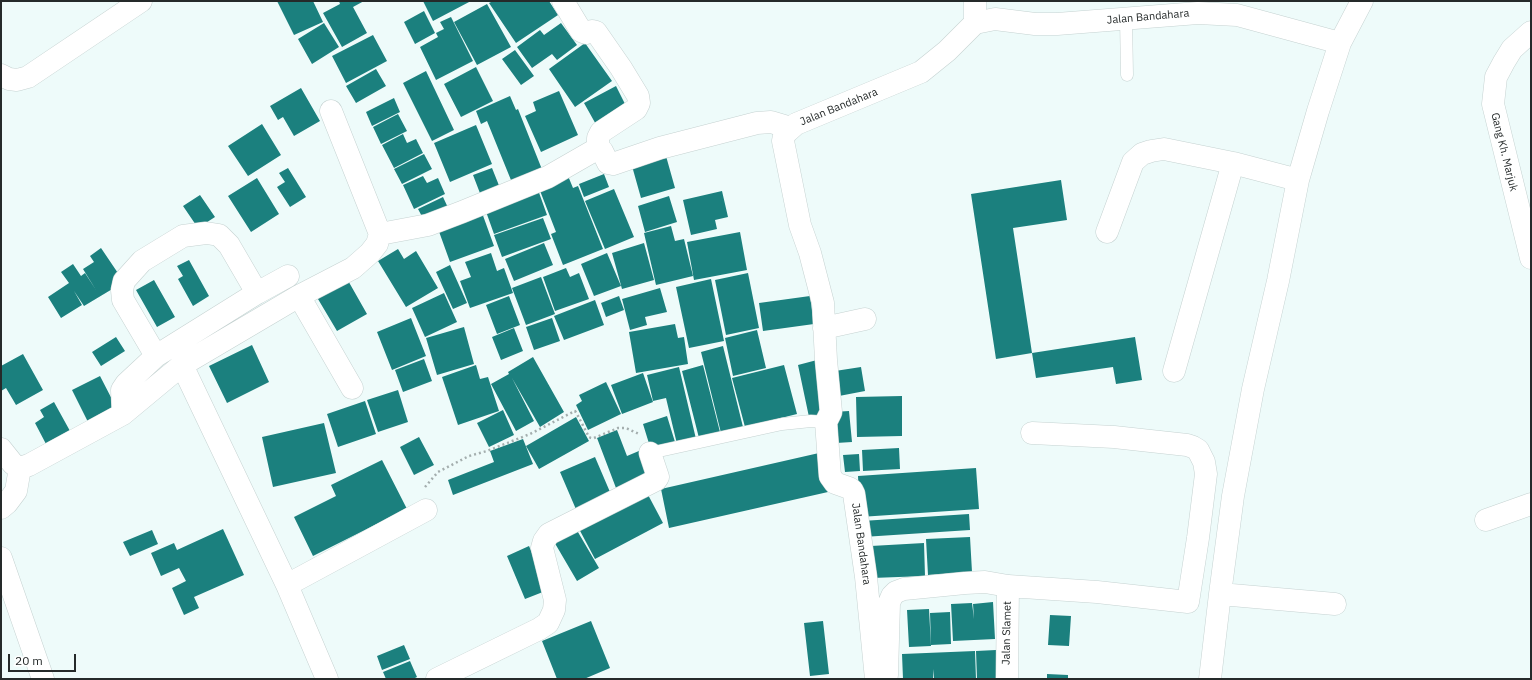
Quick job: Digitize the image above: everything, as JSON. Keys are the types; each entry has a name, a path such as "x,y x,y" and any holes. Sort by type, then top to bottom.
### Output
{"street":[{"path":"1,75 17,80 28,77 142,1"},
{"path":"563,1 581,31 586,33 592,31 596,32 622,68 638,96 639,103 636,109 601,132 598,138 598,150"},
{"path":"975,1 975,23"},
{"path":"1210,679 1233,496 1253,389 1278,281 1298,180 1340,43 1362,1"},
{"name":"Jalan Bandahara","path":"876,679 866,577 854,494 852,490 835,482 830,476 826,422 831,412 823,304 810,253 800,226 783,141 784,136 796,124 921,72 947,51 975,23 995,18 1034,24 1057,24 1198,13 1209,7 1340,43"},
{"name":"Gang Kh. Marjuk","path":"1531,32 1512,49 1496,77 1493,104 1531,258"},
{"path":"1,449 13,464 20,468 29,465 124,414 182,365 299,296 352,268 370,253 377,244 380,234 331,112"},
{"path":"598,150 602,151 608,163 613,164 660,148 757,123 771,122 791,128"},
{"path":"1107,232 1132,162 1142,154 1164,149 1233,163 1298,180"},
{"path":"380,234 428,225 548,177 598,150"},
{"path":"1174,371 1233,163"},
{"path":"156,356 123,300 122,295 124,281 142,261 183,236 206,233 219,235 229,245 257,293"},
{"path":"124,414 122,390 126,384 156,356 257,293 288,276"},
{"path":"299,296 352,388"},
{"path":"824,328 865,319"},
{"path":"182,365 287,585 327,679"},
{"path":"887,679 889,603 892,596 896,592 904,589 985,582 1008,586 1097,592 1188,602 1206,474 1204,462 1198,450 1193,447 1114,437 1032,433"},
{"path":"437,679 539,629 548,622 554,610 555,600 542,548 544,541 549,534 656,480 658,477 650,453"},
{"path":"1,508 16,491 20,468"},
{"path":"1486,520 1531,504"},
{"path":"287,585 425,510"},
{"path":"1,558 43,679"},
{"name":"Jalan Slamet","path":"1007,679 1008,586"},
{"path":"1220,594 1335,604"}],"lane":[{"path":"1126,18 1127,75"},
{"path":"650,453 782,424 811,421 826,422"}],"path":[{"path":"425,510 421,503 421,492 438,472 469,456 487,451 530,434 574,411 589,437 594,438 618,428 626,428 641,436 648,446 650,453"}],"building":[{"path":"277,1 313,1 323,22 294,35"},
{"path":"339,1 364,1 353,7 367,33 342,47 323,13 340,4"},
{"path":"423,1 471,1 433,21"},
{"path":"493,1 549,1 558,15 516,43 489,3"},
{"path":"487,4 511,47 477,65 454,22"},
{"path":"424,11 435,33 415,44 404,22"},
{"path":"451,17 473,61 436,80 420,47 438,37 436,33 444,29 440,22"},
{"path":"324,23 339,47 312,64 298,39"},
{"path":"561,23 577,45 557,60 552,54 532,68 517,47 540,30 544,35"},
{"path":"373,35 387,61 346,83 332,56"},
{"path":"585,43 612,81 575,107 549,69"},
{"path":"515,50 534,76 521,85 502,59"},
{"path":"476,67 493,101 461,117 444,84"},
{"path":"376,69 386,86 356,103 346,86"},
{"path":"426,71 454,130 432,141 403,83"},
{"path":"616,86 629,112 598,128 584,103"},
{"path":"301,88 320,121 294,136 283,117 278,120 270,106"},
{"path":"559,91 578,135 541,152 525,116 536,111 533,102"},
{"path":"510,96 516,110 518,109 545,177 515,190 487,121 481,124 476,111"},
{"path":"394,98 400,112 372,126 366,112"},
{"path":"398,114 407,131 381,144 373,127"},
{"path":"262,124 281,155 248,176 228,146"},
{"path":"476,125 492,164 450,182 434,143"},
{"path":"403,134 407,143 416,139 423,153 394,168 382,145"},
{"path":"424,154 432,169 402,184 394,169"},
{"path":"666,156 675,188 641,198 632,166"},
{"path":"288,168 306,197 290,207 277,187 285,182 279,173"},
{"path":"492,168 502,193 483,201 473,175"},
{"path":"566,171 573,188 578,186 603,249 563,265 551,234 556,232 537,183"},
{"path":"604,174 609,187 584,197 579,184"},
{"path":"423,176 427,183 438,178 445,194 414,209 403,185"},
{"path":"257,178 279,214 251,232 228,196"},
{"path":"1061,180 1067,220 1013,228 1032,353 996,359 971,194"},
{"path":"537,187 547,215 494,234 484,206"},
{"path":"614,189 634,237 605,249 585,201"},
{"path":"722,191 728,217 715,220 717,229 691,235 683,200"},
{"path":"200,195 215,217 198,228 183,206"},
{"path":"669,196 677,222 645,232 638,206"},
{"path":"443,197 450,212 426,224 418,209"},
{"path":"481,210 494,246 450,262 437,226"},
{"path":"543,218 551,239 502,257 494,235"},
{"path":"671,226 675,241 684,239 693,276 656,285 644,233"},
{"path":"740,232 747,270 694,280 687,242"},
{"path":"544,243 553,265 514,281 505,259"},
{"path":"644,243 654,280 622,289 612,253"},
{"path":"101,248 124,282 84,306 74,291 82,305 61,318 48,297 69,283 61,272 73,264 81,276 85,273 96,290 83,269 94,262 90,256"},
{"path":"398,249 404,259 416,251 438,288 406,307 378,261"},
{"path":"491,253 497,271 504,268 513,293 470,308 460,281 471,277 465,262"},
{"path":"607,253 621,286 594,296 581,264"},
{"path":"189,260 209,296 193,306 178,279 183,276 177,266"},
{"path":"450,265 467,303 453,309 436,272"},
{"path":"566,268 570,277 579,273 589,299 555,311 543,277"},
{"path":"748,273 759,328 726,335 715,280"},
{"path":"346,277 367,314 337,331 315,294"},
{"path":"541,277 555,314 526,325 512,288"},
{"path":"711,279 724,341 689,348 676,287"},
{"path":"154,280 175,317 157,327 136,290"},
{"path":"660,288 667,312 645,317 647,325 630,330 622,299"},
{"path":"444,293 457,322 425,337 412,308"},
{"path":"509,296 520,325 497,334 486,305"},
{"path":"619,296 624,310 606,317 601,303"},
{"path":"810,296 814,324 763,331 759,303"},
{"path":"595,300 604,325 564,340 554,316"},
{"path":"411,318 426,356 392,370 377,332"},
{"path":"552,318 560,341 534,350 526,327"},
{"path":"675,324 678,338 684,337 688,364 636,373 629,332"},
{"path":"464,327 474,364 437,375 426,338"},
{"path":"514,328 523,351 501,360 492,337"},
{"path":"757,330 766,368 733,376 725,338"},
{"path":"116,337 125,351 101,366 92,352"},
{"path":"1135,337 1142,380 1116,384 1113,367 1036,378 1032,353"},
{"path":"252,345 269,382 227,403 209,366"},
{"path":"723,346 743,427 721,433 701,352"},
{"path":"23,354 43,390 16,405 6,388 1,391 1,366"},
{"path":"533,357 564,412 540,427 512,378 534,421 516,431 491,384 509,374 508,372"},
{"path":"424,359 432,381 403,392 395,370"},
{"path":"817,360 829,412 809,417 798,365"},
{"path":"476,365 480,379 488,377 499,411 458,425 442,377"},
{"path":"703,365 720,432 699,438 682,371"},
{"path":"784,365 797,414 745,427 732,378"},
{"path":"679,367 696,439 677,444 666,398 653,401 647,375"},
{"path":"861,367 865,391 839,396 835,371"},
{"path":"643,373 653,402 622,414 611,385"},
{"path":"100,376 117,409 89,424 72,390"},
{"path":"606,382 621,414 588,430 576,405 582,401 579,395"},
{"path":"398,390 408,422 378,432 367,400"},
{"path":"902,396 902,436 857,437 856,397"},
{"path":"365,401 376,434 338,447 327,414"},
{"path":"54,402 70,431 46,444 35,423 44,417 40,410"},
{"path":"503,410 514,435 489,447 477,423"},
{"path":"849,411 852,442 836,443 833,412"},
{"path":"667,416 675,442 651,450 643,424"},
{"path":"576,417 589,441 539,469 526,446"},
{"path":"324,423 336,473 273,487 262,437"},
{"path":"617,430 627,456 646,448 655,472 616,488 597,438"},
{"path":"419,437 434,465 414,475 400,447"},
{"path":"523,439 533,464 453,495 448,480 494,462 490,451"},
{"path":"899,448 900,469 863,471 862,450"},
{"path":"819,453 828,492 669,528 661,489"},
{"path":"859,454 860,471 845,472 843,455"},
{"path":"595,457 613,499 578,514 560,472"},
{"path":"382,460 407,509 313,556 294,517 336,496 331,485"},
{"path":"976,468 979,509 860,517 858,476"},
{"path":"646,491 663,523 595,559 578,527"},
{"path":"969,514 970,530 863,537 862,521"},
{"path":"575,527 599,568 577,581 553,540"},
{"path":"223,529 244,575 194,597 199,608 184,615 172,588 186,581 179,568 161,576 151,553 174,543 177,550"},
{"path":"152,530 158,544 130,556 123,542"},
{"path":"970,537 972,572 928,575 926,539"},
{"path":"924,543 925,576 872,578 871,546"},
{"path":"529,546 548,590 525,599 507,556"},
{"path":"993,602 995,639 953,641 951,604 972,603 974,619 973,604"},
{"path":"929,609 931,646 909,647 907,610"},
{"path":"950,612 951,644 931,645 930,613"},
{"path":"1050,615 1071,616 1069,646 1048,645"},
{"path":"591,621 610,668 584,679 557,679 542,641"},
{"path":"823,621 829,674 810,676 804,623"},
{"path":"404,645 410,659 382,670 377,656"},
{"path":"996,650 997,679 977,679 976,651"},
{"path":"975,651 976,679 934,679 933,669 933,679 903,679 902,654"},
{"path":"410,661 417,677 413,679 386,679 383,672"},
{"path":"1047,674 1068,675 1068,679 1047,679"}]}
